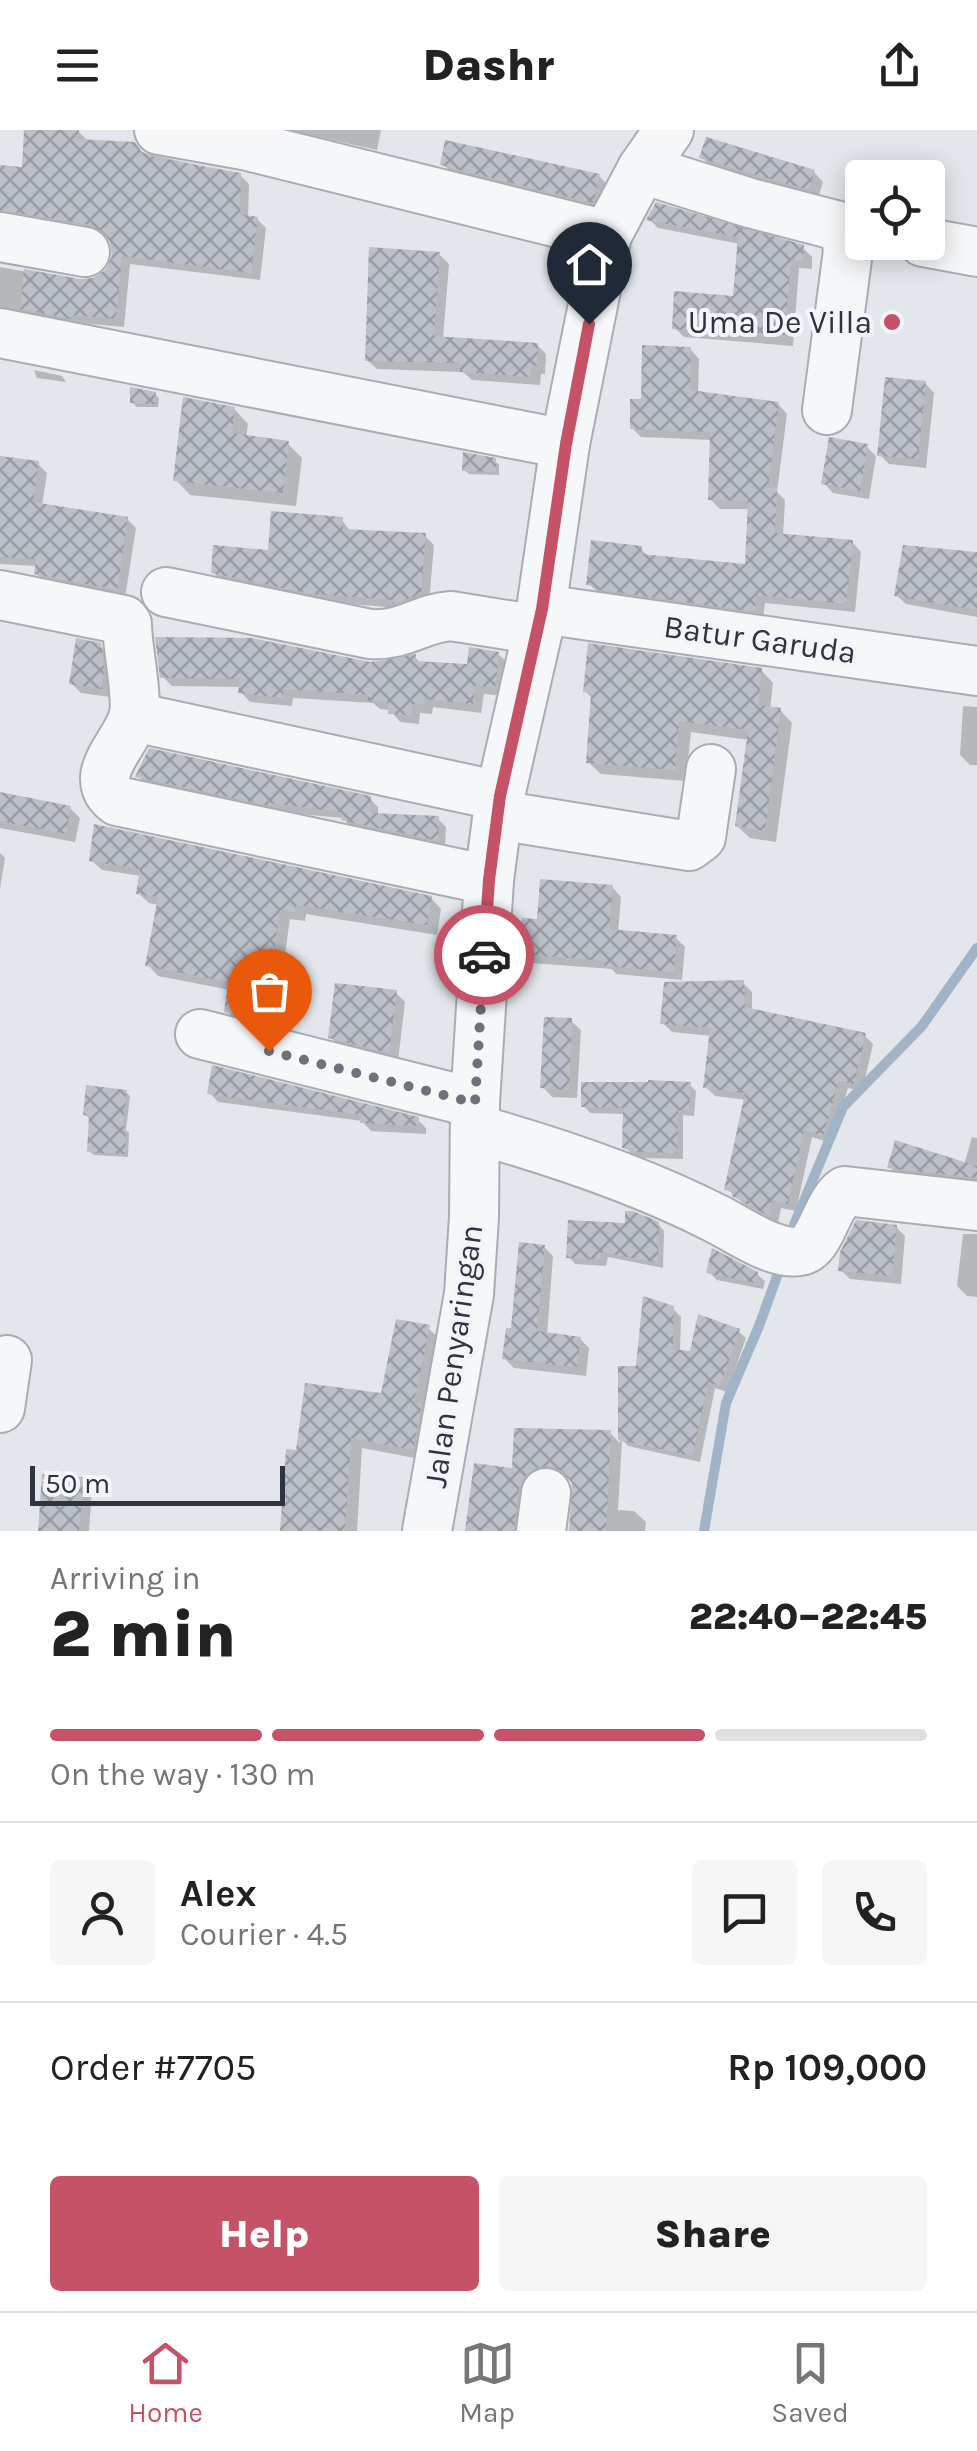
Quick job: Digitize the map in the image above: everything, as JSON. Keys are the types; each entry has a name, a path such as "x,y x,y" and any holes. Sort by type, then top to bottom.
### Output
{"street":[{"path":"159,130 248,146 607,234"},
{"name":"Jalan Penyaringan","path":"427,1531 469,1294 489,880 500,806 540,620 566,444 607,234 642,169 669,130"},
{"path":"642,169 845,228"},
{"path":"0,238 85,252"},
{"path":"945,246 977,252"},
{"path":"827,410 847,260"},
{"path":"0,333 566,444"},
{"name":"Batur Garuda","path":"166,592 370,634 394,634 437,617 540,620 977,671"},
{"path":"0,595 124,620 127,624 134,717 106,768 107,790 117,802 489,880"},
{"path":"134,717 500,806 689,846 701,837 711,769"},
{"path":"200,1034 475,1116 550,1150 673,1196 776,1248 797,1252 808,1248 834,1199 845,1192 977,1206"},
{"path":"0,1408 8,1360"}],"building":[{"path":"24,130 79,130 78,139 135,142 142,152 154,157 241,173 240,214 258,217 251,273 122,256 116,319 72,315 71,319 20,309 24,269 93,278 105,270 112,256 110,242 91,225 0,210 0,165 22,167"},
{"path":"706,137 815,170 809,190 699,158"},
{"path":"445,140 600,174 593,203 440,165"},
{"path":"656,202 804,245 803,261 791,260 784,337 672,329 674,291 733,296 738,237 646,220"},
{"path":"369,247 440,252 434,336 538,343 537,366 532,365 531,377 460,372 460,363 365,361"},
{"path":"642,345 691,347 690,390 779,402 768,488 777,488 775,533 853,540 846,604 756,595 755,612 586,585 591,540 642,546 641,554 745,564 748,501 708,500 710,432 630,429 630,399 641,399"},
{"path":"885,377 926,381 918,459 877,456"},
{"path":"130,387 156,392 155,404 130,403"},
{"path":"183,397 235,407 232,433 289,441 283,493 173,481"},
{"path":"829,437 868,444 860,491 821,484"},
{"path":"463,452 496,458 496,472 462,471"},
{"path":"0,456 39,461 33,502 128,517 117,590 34,574 36,559 0,557"},
{"path":"271,511 343,517 343,529 426,533 421,594 393,604 393,600 312,594 211,573 213,545 268,550"},
{"path":"903,545 977,552 977,610 894,596"},
{"path":"155,637 251,638 370,662 416,654 415,661 467,664 469,647 499,652 495,688 475,685 473,704 424,699 424,705 412,704 411,715 388,714 388,702 367,701 368,695 284,689 283,698 238,693 240,679 160,678"},
{"path":"76,638 101,643 102,689 69,684"},
{"path":"588,643 762,668 758,705 781,708 765,831 735,826 748,730 679,721 675,770 586,763 591,693 583,692"},
{"path":"149,748 371,796 371,813 439,816 438,841 341,820 341,812 271,806 135,777"},
{"path":"0,792 71,806 66,834 0,821"},
{"path":"94,824 432,896 427,925 296,905 295,912 280,910 264,1022 224,1012 228,982 145,966 158,897 136,894 140,869 89,861"},
{"path":"540,879 613,885 609,929 677,935 674,972 519,954 522,918 537,919"},
{"path":"744,980 745,1007 866,1033 854,1084 839,1081 823,1136 804,1130 788,1204 772,1200 769,1216 724,1190 745,1093 703,1088 710,1028 660,1024 664,982"},
{"path":"335,983 397,990 389,1053 328,1038"},
{"path":"544,1017 572,1018 569,1090 540,1088"},
{"path":"212,1065 419,1117 419,1126 360,1123 361,1115 207,1094"},
{"path":"581,1082 691,1082 689,1111 678,1110 677,1153 622,1148 623,1108 581,1107"},
{"path":"86,1085 127,1090 125,1154 87,1152 89,1116 83,1115"},
{"path":"895,1140 977,1166 977,1178 887,1168"},
{"path":"625,1211 659,1222 658,1263 602,1252 600,1260 566,1258 568,1220 625,1223"},
{"path":"856,1220 897,1225 892,1276 838,1271 840,1252"},
{"path":"519,1242 545,1245 537,1331 581,1337 577,1367 502,1359 506,1328 511,1328"},
{"path":"712,1248 758,1272 756,1283 706,1273"},
{"path":"643,1296 674,1306 673,1349 690,1351 698,1314 740,1329 720,1386 708,1382 693,1456 618,1440 618,1366 636,1366"},
{"path":"396,1319 430,1325 414,1402 422,1403 413,1450 351,1438 345,1531 280,1531 286,1449 296,1450 305,1383 381,1393"},
{"path":"514,1428 611,1430 606,1531 569,1531 572,1483 562,1471 549,1466 535,1468 524,1477 514,1531 465,1531 474,1463 512,1468"},
{"path":"42,1474 84,1477 79,1531 38,1531"}],"waterway":[{"path":"794,1225 843,1107 922,1026 977,948"},
{"path":"704,1531 726,1403 780,1268"}],"way so far":[{"path":"269,1051 475,1103 484,955"}],"place":[{"name":"Uma De Villa","path":"892,322"}],"route":[{"path":"484,955 500,796 542,609 566,444 589,324"}]}
